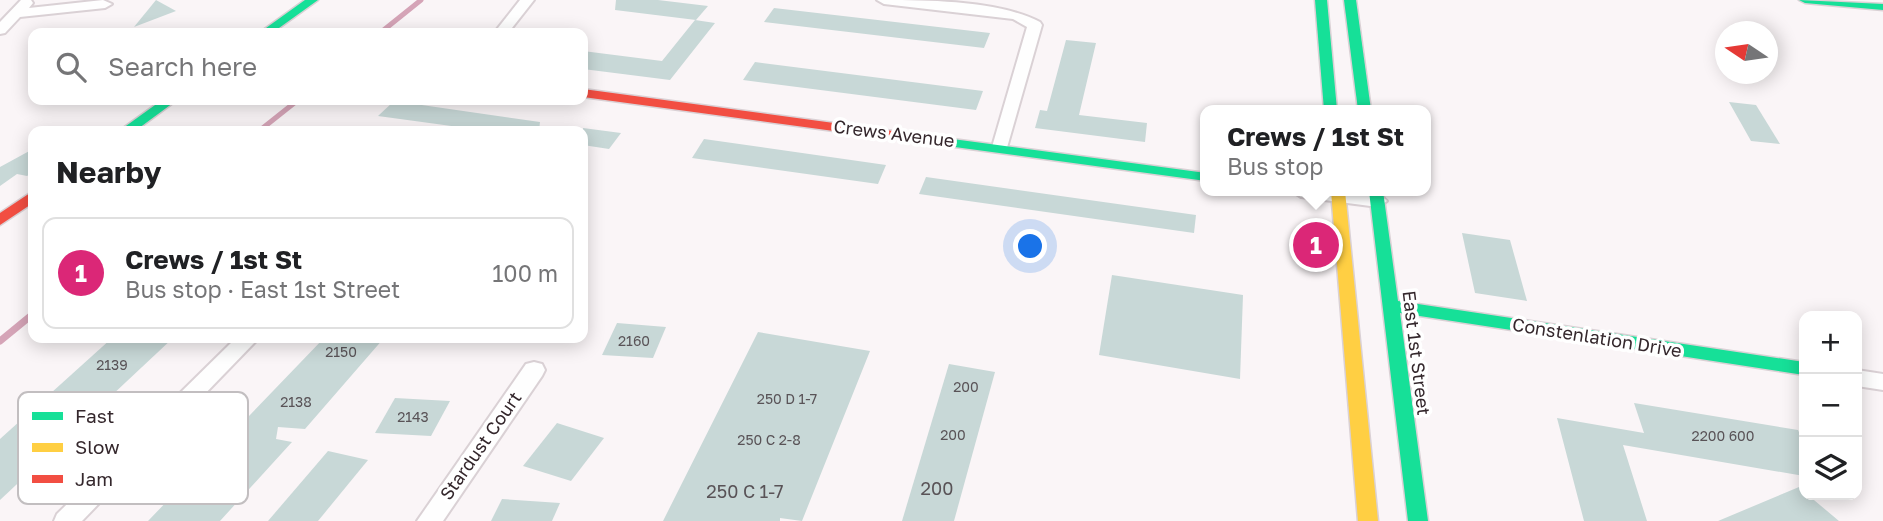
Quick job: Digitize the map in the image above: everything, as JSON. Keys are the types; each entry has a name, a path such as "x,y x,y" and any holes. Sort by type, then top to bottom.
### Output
{"street":[{"path":"0,30 28,0"},
{"path":"271,28 312,0"},
{"path":"505,28 527,0"},
{"path":"884,0 1016,15 1035,25 1000,147"},
{"path":"1321,0 1331,105"},
{"path":"1350,0 1364,105"},
{"path":"1805,0 1883,8"},
{"path":"18,13 105,4"},
{"name":"Crews Avenue","path":"588,94 1000,147 1200,176"},
{"path":"133,126 163,105"},
{"path":"1339,196 1368,521"},
{"name":"East 1st Street","path":"1377,196 1418,521"},
{"path":"0,220 28,200"},
{"name":"Constenlation Drive","path":"1390,306 1799,368"},
{"path":"195,392 244,343"},
{"name":"Stardust Court","path":"429,521 534,370"},
{"path":"1862,379 1883,382"},
{"path":"65,521 82,504"}],"building":[{"path":"156,0 176,11 134,27"},
{"path":"616,0 658,0 708,6 696,20 615,10"},
{"path":"774,8 990,33 984,48 764,22"},
{"path":"695,20 715,23 670,80 588,70 588,52 662,61"},
{"path":"1066,40 1096,43 1079,115 1147,123 1145,142 1035,128 1040,110 1047,111"},
{"path":"755,62 983,91 976,110 743,80"},
{"path":"1729,102 1756,105 1780,144 1751,141"},
{"path":"390,105 422,105 540,122 540,126 451,126 378,116"},
{"path":"588,129 621,133 609,149 588,146"},
{"path":"704,139 886,165 878,184 692,158"},
{"path":"28,152 27,176 17,174 0,186 0,167"},
{"path":"926,177 1196,215 1194,233 919,194"},
{"path":"1462,233 1510,240 1527,301 1475,293"},
{"path":"1112,275 1243,295 1240,379 1099,355"},
{"path":"617,323 666,327 653,358 602,355"},
{"path":"758,332 870,351 802,521 780,518 780,521 663,521"},
{"path":"106,343 168,343 115,392 52,392"},
{"path":"319,343 380,343 305,429 278,427 276,439 292,442 248,490 248,417"},
{"path":"949,364 995,372 954,521 902,521"},
{"path":"395,398 450,401 431,436 375,433"},
{"path":"1634,403 1798,430 1799,475 1623,445 1647,521 1584,521 1557,418 1644,433"},
{"path":"18,423 18,483 0,500 0,439"},
{"path":"557,423 604,438 571,481 523,466"},
{"path":"328,451 368,460 318,521 268,521"},
{"path":"1799,487 1799,500 1814,500 1839,521 1718,521"},
{"path":"502,499 560,503 552,521 491,521"},
{"path":"164,504 235,504 220,521 148,521"}],"waterway":[{"path":"386,28 421,0"},
{"path":"265,126 292,105"},
{"path":"0,341 28,318"}],"traffic: fast":[{"path":"272,28 312,0"},
{"path":"1321,0 1331,105"},
{"path":"1350,0 1364,105"},
{"path":"1805,0 1883,7"},
{"path":"133,126 163,105"},
{"path":"915,138 1200,176"},
{"path":"1377,196 1418,521"},
{"path":"1390,306 1799,368"}],"traffic: slow":[{"path":"1338,196 1368,521"}],"traffic: jam":[{"path":"588,94 915,138"},
{"path":"0,220 28,200"}],"place":[{"name":"Crews / 1st St","path":"1316,245"}]}
